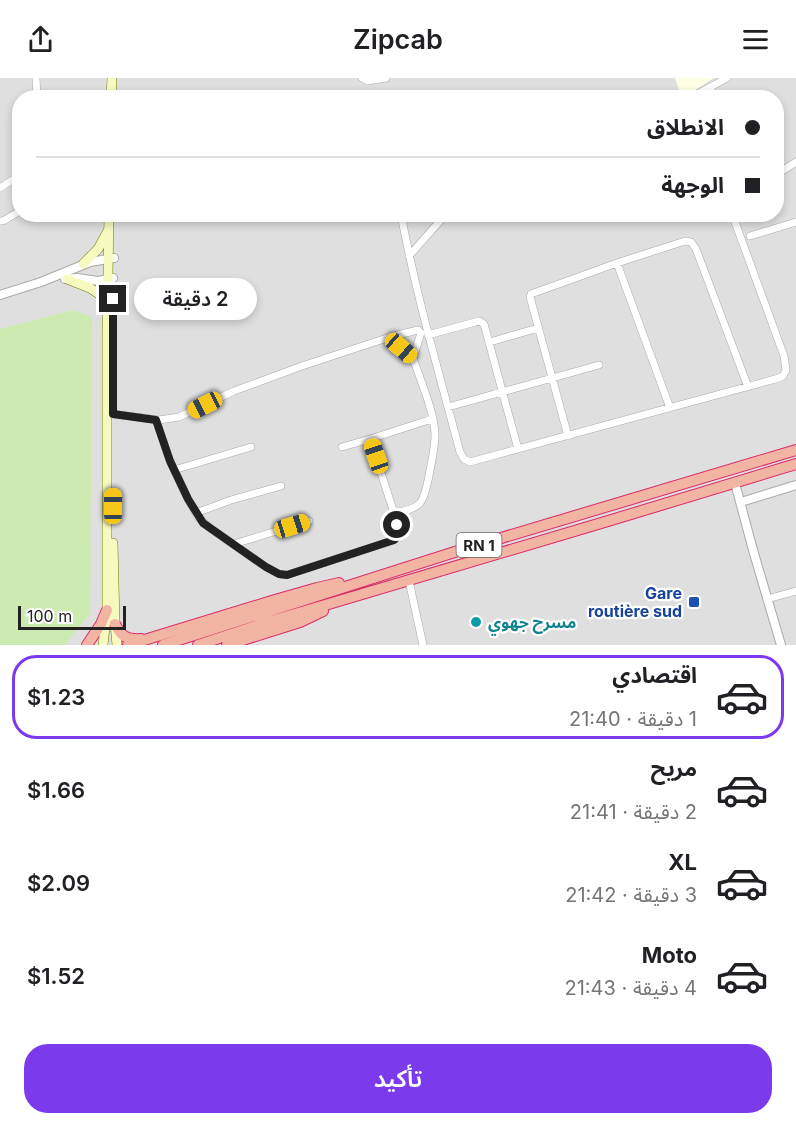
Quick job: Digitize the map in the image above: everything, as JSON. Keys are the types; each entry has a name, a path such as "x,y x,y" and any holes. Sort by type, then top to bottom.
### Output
{"highway":[{"name":"RN 1","path":"164,645 461,550 796,450"},
{"name":"RN 1","path":"198,645 796,464"},
{"path":"128,645 317,588 352,581 363,582"},
{"path":"227,645 300,622 346,599"},
{"path":"87,645 107,610"},
{"path":"115,624 124,636 144,639"}],"main road":[{"path":"110,222 112,258"},
{"path":"114,222 111,278 117,645"},
{"path":"83,264 98,249 110,227"},
{"path":"103,645 107,610 108,300 111,278"},
{"path":"67,279 90,288 108,300"}],"street":[{"path":"362,78 371,81 386,78"},
{"path":"706,90 727,78"},
{"path":"403,222 428,335 460,452 467,461 779,378 787,366 735,222"},
{"path":"409,256 439,222"},
{"path":"750,236 796,222"},
{"path":"567,436 530,297 532,292 685,241 693,244 696,249 748,387"},
{"path":"0,295 41,282 83,264 112,258"},
{"path":"617,263 670,408"},
{"path":"41,282 77,278 94,281 111,278"},
{"path":"428,335 479,321 484,324 518,449"},
{"path":"490,342 538,328"},
{"path":"113,414 156,420 179,417 234,391 302,366 409,331 420,331 413,358"},
{"path":"389,337 413,358 435,429 434,452 422,500 412,508 394,513"},
{"path":"448,407 599,365"},
{"path":"342,447 432,418"},
{"path":"156,420 174,470 203,523 274,572 287,575 394,540 397,537 399,532 394,513 370,439"},
{"path":"174,470 251,447"},
{"path":"735,483 781,645"},
{"path":"741,502 796,484"},
{"path":"196,513 281,486"},
{"path":"234,544 309,521"},
{"path":"409,580 423,645"},
{"path":"767,599 796,591"}],"shaded area":[{"path":"0,78 796,78 796,645 0,645"},
{"path":"675,78 714,78 695,90 679,90"}],"green space":[{"path":"73,310 92,317 90,613 65,645 0,645 0,329"}],"place":[{"name":"Gare routière sud","path":"694,602"},
{"name":"مسرح جهوي","path":"476,622"}],"route":[{"path":"113,299 113,414 156,420 170,461 188,499 203,523 266,567 283,575 394,540 399,535 397,525"}]}
